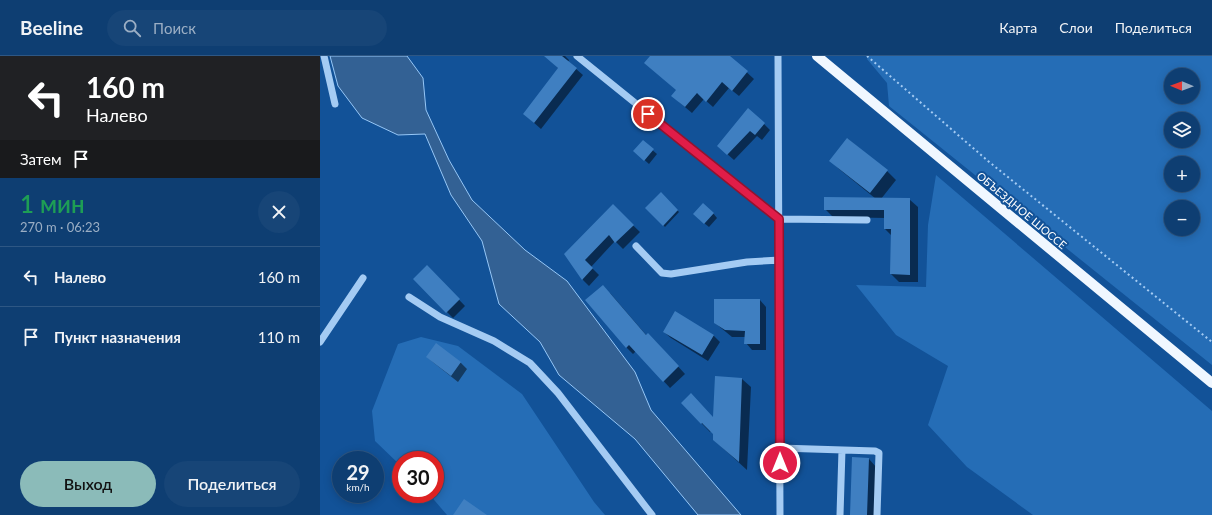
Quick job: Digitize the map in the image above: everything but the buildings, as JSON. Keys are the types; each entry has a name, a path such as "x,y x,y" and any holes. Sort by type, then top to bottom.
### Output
{"main road":[{"name":"ОБЪЕЗДНОЕ ШОССЕ","path":"817,56 1212,383"}],"street":[{"path":"324,56 335,104"},
{"path":"577,56 779,219 867,220"},
{"path":"778,56 780,515"},
{"path":"636,246 662,273 671,274 747,262 780,260"},
{"path":"320,342 363,278"},
{"path":"409,298 440,316 494,341 530,363 558,393 652,515"},
{"path":"780,448 875,451 878,453 877,515"},
{"path":"840,515 842,450"}],"path":[{"path":"867,56 988,161 1212,342"}],"shaded area":[{"path":"330,56 407,56 423,78 426,110 449,160 472,200 525,250 567,281 635,372 651,410 741,515 698,515 635,439 559,375 540,342 499,304 482,241 451,195 425,134 398,135 362,118 338,86"},
{"path":"869,56 1212,56 1212,365 889,106 887,83 867,59"},
{"path":"936,175 1212,411 1212,515 1033,515 967,467 928,425 948,366 896,335 856,285 926,287 928,225"},
{"path":"421,337 458,346 522,394 594,502 605,515 447,515 437,503 444,503 444,451 392,451 392,457 375,441 372,411 398,344"}],"route":[{"path":"648,114 779,219 780,463"}]}
